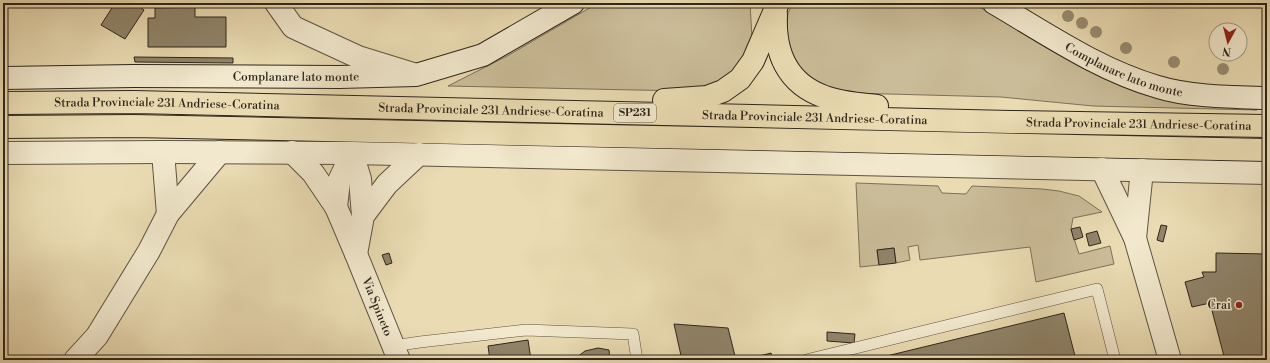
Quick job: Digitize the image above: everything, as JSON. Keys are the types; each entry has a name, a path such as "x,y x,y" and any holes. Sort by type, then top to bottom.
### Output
{"highway":[{"name":"SP231","path":"445,108 696,99 707,97 723,91 740,79 751,65 767,30 771,5"},
{"name":"SP231","path":"771,5 776,37 784,64 798,82 817,94 843,102 1011,122"},
{"name":"Strada Provinciale 231 Andriese-Coratina","path":"3,104 134,102 1011,122 1267,126"},
{"name":"Strada Provinciale 231 Andriese-Coratina","path":"3,127 133,126 1267,150"}],"street":[{"path":"276,3 293,27 358,57 416,74"},
{"name":"Complanare lato monte","path":"3,78 134,76 339,77 416,74 483,55 573,3"},
{"name":"Complanare lato monte","path":"994,3 1094,61 1159,88 1185,93 1267,98"},
{"path":"163,152 168,214"},
{"path":"75,360 97,336 149,251 168,214 220,152"},
{"path":"3,154 292,152 1267,173"},
{"name":"Via Spineto","path":"292,152 314,174 336,208 396,353"},
{"path":"336,208 339,181 352,153"},
{"path":"352,153 360,179 363,216 356,254"},
{"path":"363,216 387,184 419,154"},
{"path":"1102,169 1135,238 1170,360"},
{"path":"1135,238 1142,170"}],"lane":[{"path":"806,360 1097,289 1115,360"},
{"path":"396,353 420,342 526,330 633,334 637,360"}],"shaded area":[{"path":"598,3 750,3 752,38 739,66 715,84 683,91 448,86 509,55"},
{"path":"793,3 972,3 1102,76 1154,97 1257,110 1093,106 1001,97 850,93 818,84 795,65 786,42 788,13"},
{"path":"856,183 938,186 942,193 966,194 972,186 1042,189 1079,196 1102,212 1073,218 1071,229 1079,254 1110,246 1114,264 1036,282 1030,247 920,260 918,245 908,247 910,260 896,263 894,248 877,250 879,265 860,267"}],"building":[{"path":"115,3 134,3 144,10 125,39 101,25"},
{"path":"195,7 195,17 226,17 226,47 148,47 148,18 155,18 155,8"},
{"path":"134,57 233,58 233,63 135,62"},
{"path":"1161,225 1167,226 1163,242 1157,240"},
{"path":"1080,227 1083,237 1074,240 1071,229"},
{"path":"1097,231 1101,243 1089,246 1086,234"},
{"path":"894,248 896,263 879,265 877,250"},
{"path":"389,253 392,263 386,265 382,255"},
{"name":"Crai","path":"1216,253 1267,254 1267,360 1225,360 1210,303 1192,307 1185,282 1204,277 1202,272 1216,272"},
{"path":"1064,313 1076,360 870,360"},
{"path":"674,324 728,328 736,360 682,360"},
{"path":"827,332 855,334 854,343 827,341"},
{"path":"528,340 531,360 490,360 488,346"},
{"path":"598,348 609,350 610,360 573,360 585,351"},
{"path":"771,353 773,360 743,360"}],"place":[{"name":"Crai","path":"1239,305"}]}
